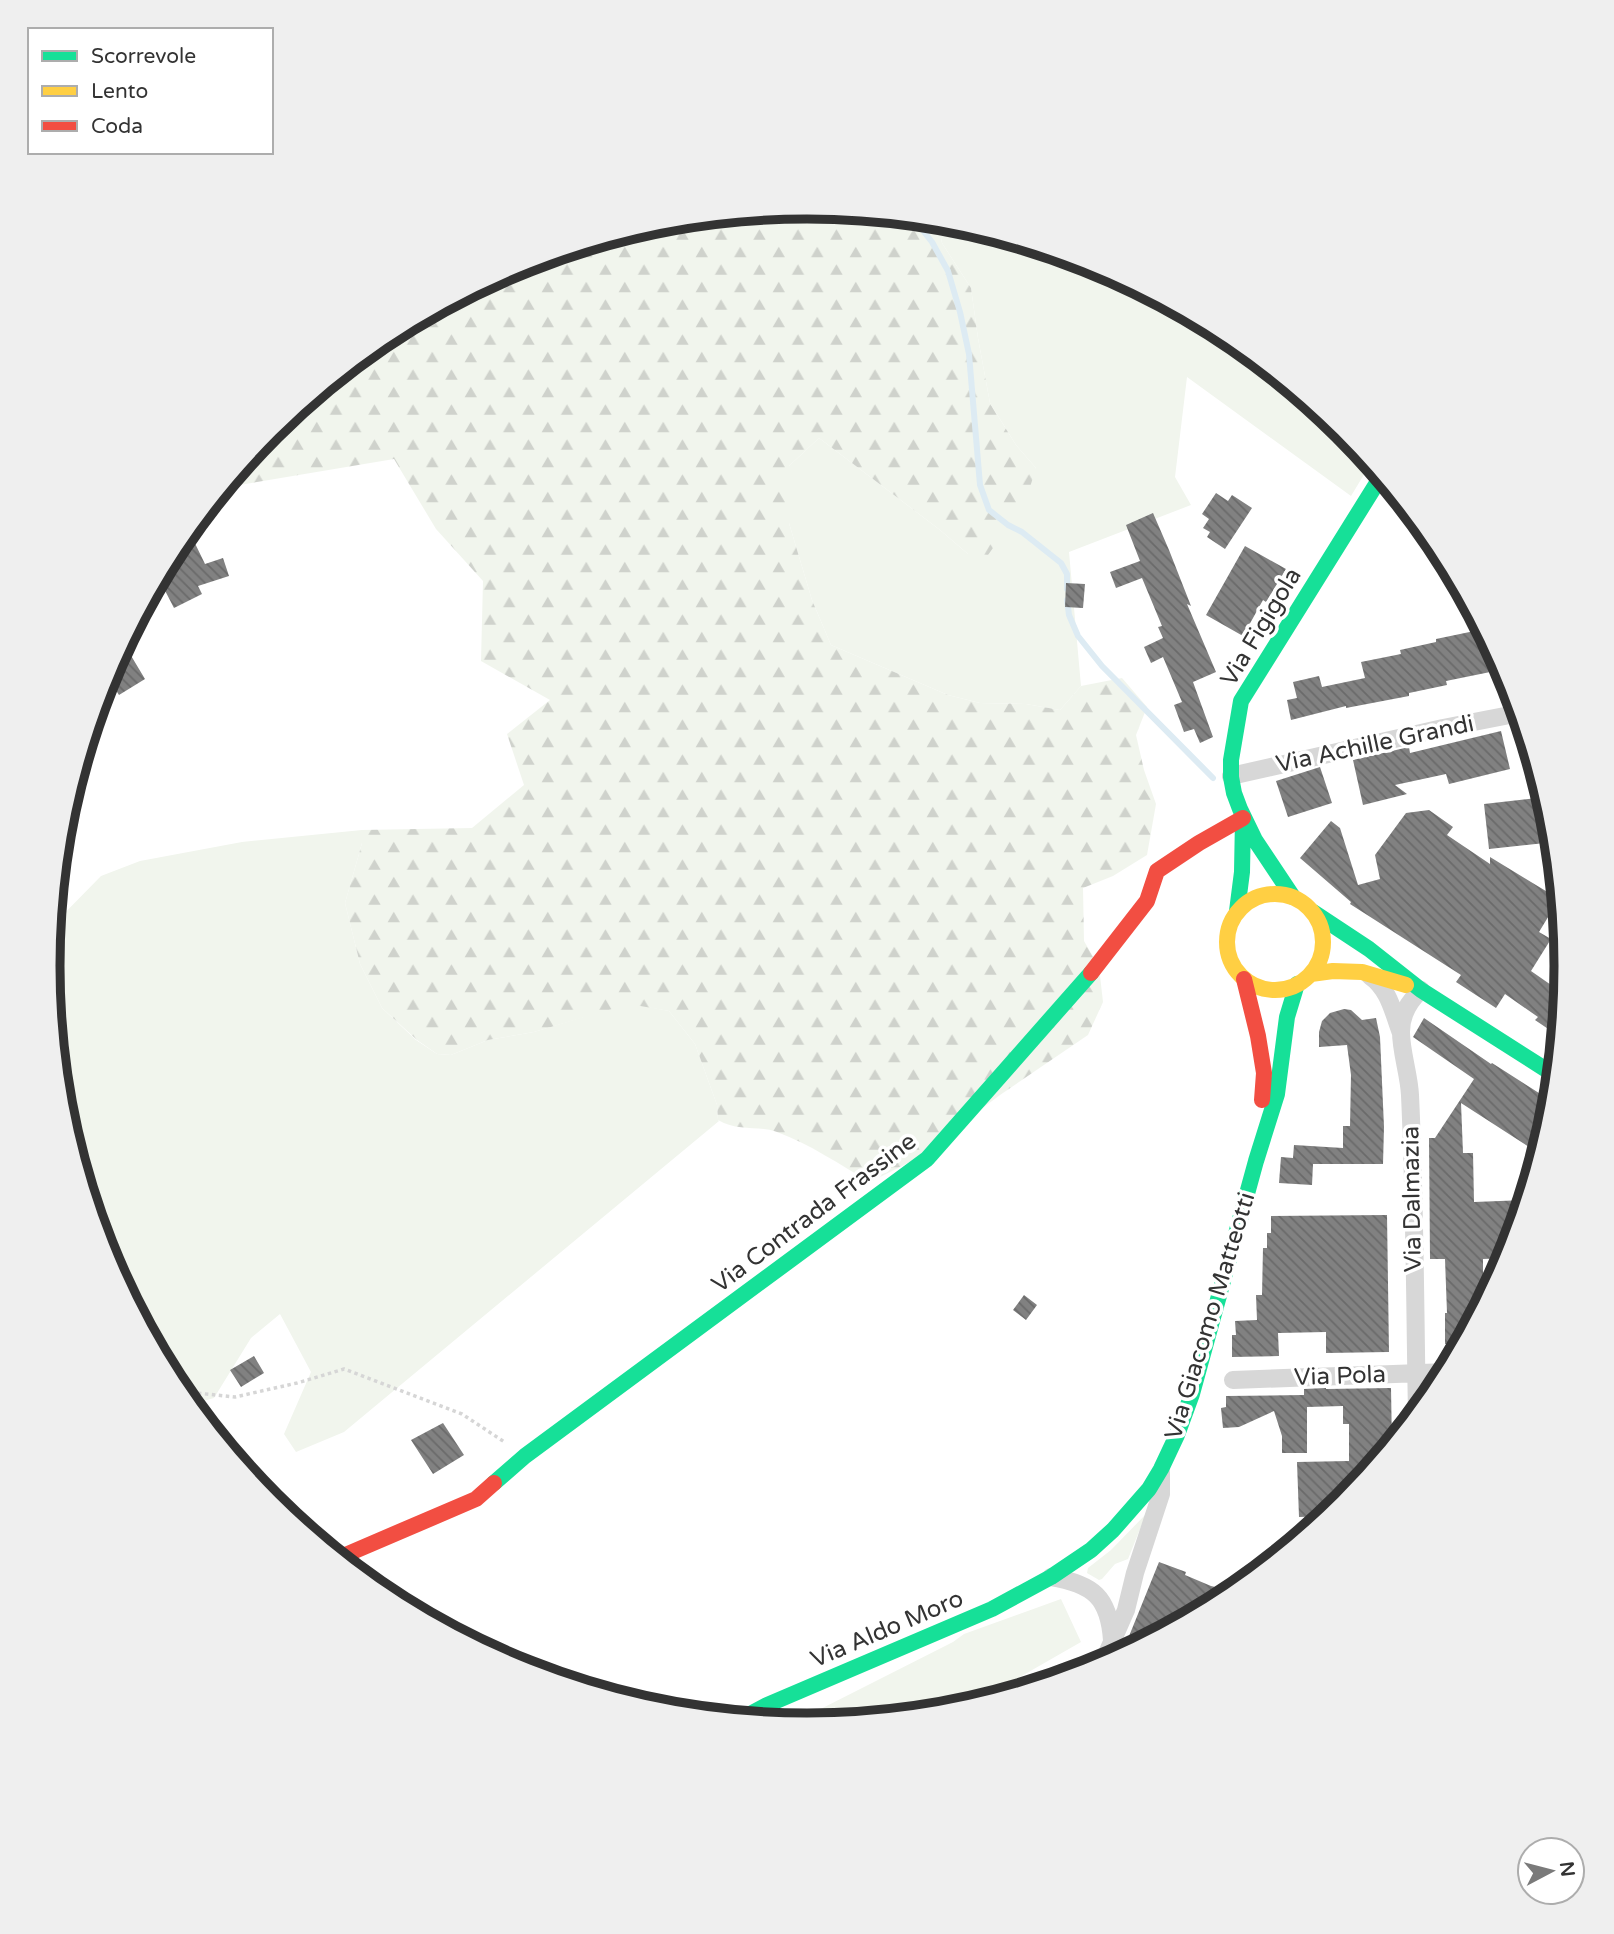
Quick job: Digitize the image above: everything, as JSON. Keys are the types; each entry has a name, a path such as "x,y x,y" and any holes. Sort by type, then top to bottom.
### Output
{"street":[{"name":"Via Figigola","path":"1243,818 1231,776 1241,701 1377,483"},
{"name":"Via Achille Grandi","path":"1231,776 1511,715"},
{"path":"1243,818 1293,897"},
{"path":"1243,818 1242,872 1237,911 1226,939 1228,954 1234,967 1244,979 1270,990 1297,984 1311,974 1320,960 1323,943 1321,927 1313,912"},
{"name":"Via Contrada Frassine","path":"346,1555 475,1499 525,1456 927,1159 1087,979 1147,901 1157,871 1243,818"},
{"path":"1237,911 1263,894 1278,893 1293,897 1369,949 1421,990 1547,1070"},
{"path":"1311,974 1334,971 1367,974 1421,990"},
{"path":"1367,974 1378,981 1386,992 1401,1033"},
{"name":"Via Giacomo Matteotti","path":"1244,979 1264,1073 1256,1161"},
{"name":"Via Giacomo Matteotti","path":"1052,1577 1091,1550 1113,1530 1149,1489 1177,1435 1192,1394 1277,1094 1287,1017 1297,984"},
{"name":"Via Dalmazia","path":"1417,1399 1410,1092 1401,1033 1402,1019 1408,1005 1421,990"},
{"name":"Via Pola","path":"1233,1380 1435,1372"},
{"name":"Via Giacomo Matteotti","path":"1107,1651 1126,1610 1161,1494 1161,1469"},
{"path":"1052,1577 1073,1580 1100,1599 1107,1610 1112,1640"},
{"name":"Via Aldo Moro","path":"753,1712 992,1609 1052,1577"}],"path":[{"path":"193,1392 234,1396 297,1383 344,1369 463,1414 525,1456"}],"green space":[{"path":"758,221 856,221 940,232 942,243 971,288 990,403 1016,445 1036,468 1025,503 988,555 968,554 819,438 789,466 789,523 812,600 831,645 948,695 980,703 1026,704 1060,710 1081,686 1122,678 1147,707 1136,735 1156,804 1147,855 1113,876 1083,888 1084,941 1099,967 1103,1002 1088,1035 1000,1095 912,1161 870,1182 777,1132 733,1126 718,1120 717,1105 695,1044 669,1011 629,1004 534,1032 488,1040 451,1055 437,1054 417,1040 382,1008 360,964 345,903 362,843 362,830 472,828 524,785 507,734 550,700 481,661 483,581 436,529 394,459 235,486 278,438 314,405 392,345 476,297 567,259 661,234"},
{"path":"940,232 1047,259 1093,276 1181,320 1262,374 1336,438 1366,471 1351,496 1187,377 1175,477 1191,505 1069,552 1081,686 1060,710 1026,704 980,703 948,695 831,645 812,600 789,523 789,466 819,438 968,554 1036,468 1016,445 990,403 971,288 942,243"},
{"path":"362,830 362,843 345,903 360,964 382,1008 416,1040 437,1054 451,1055 488,1040 534,1032 629,1003 669,1011 695,1044 717,1105 719,1121 344,1432 296,1452 284,1434 311,1372 280,1314 251,1338 214,1398 200,1402 160,1341 116,1253 99,1207 74,1113 61,1016 61,917 101,876 140,861 242,842"},
{"path":"1146,1514 1128,1559 1115,1564 1102,1579 1087,1573 1088,1568 1111,1550"},
{"path":"1061,1599 1081,1642 998,1689 905,1708 811,1714 953,1642 964,1634"}],"building":[{"path":"1216,493 1228,501 1232,495 1252,508 1225,549 1207,537 1210,532 1203,528 1209,519 1202,514"},
{"path":"1153,513 1216,672 1193,682 1213,737 1200,743 1194,729 1184,732 1174,705 1182,702 1163,657 1151,663 1144,647 1163,638 1158,627 1162,626 1142,578 1116,588 1110,572 1140,561 1126,525"},
{"path":"193,540 205,564 223,558 229,576 198,586 202,594 174,608 163,587"},
{"path":"1245,546 1286,569 1266,602 1263,600 1243,636 1206,615"},
{"path":"1066,583 1085,584 1083,608 1065,607"},
{"path":"1474,631 1493,671 1446,681 1447,685 1409,693 1409,696 1346,706 1291,720 1287,700 1297,698 1293,682 1319,676 1322,687 1365,678 1361,662 1401,654 1400,650 1436,642 1436,639"},
{"path":"129,653 145,679 119,695 114,687"},
{"path":"1501,731 1510,769 1449,784 1446,774 1395,785 1407,794 1363,805 1353,760 1409,747 1410,753"},
{"path":"1320,767 1332,803 1288,817 1276,781"},
{"path":"1535,798 1544,843 1489,849 1484,804"},
{"path":"1429,810 1453,827 1447,835 1490,864 1490,857 1551,894 1552,910 1539,932 1551,939 1531,971 1554,987 1551,1031 1535,1020 1538,1017 1505,994 1496,1008 1456,982 1461,975 1350,904 1351,902 1300,858 1331,821 1340,828 1358,885 1380,879 1375,855 1406,813"},
{"path":"1351,1010 1362,1020 1376,1018 1380,1037 1383,1164 1313,1164 1312,1185 1279,1183 1281,1157 1293,1158 1294,1145 1343,1148 1343,1126 1350,1126 1351,1075 1347,1045 1319,1047 1319,1032 1322,1021 1330,1013"},
{"path":"1424,1018 1543,1096 1532,1149 1461,1103 1463,1153 1473,1153 1474,1202 1517,1200 1495,1259 1483,1259 1483,1285 1452,1344 1445,1344 1445,1259 1430,1259 1429,1138 1435,1138 1474,1079 1413,1037"},
{"path":"1387,1215 1389,1352 1326,1353 1326,1332 1278,1333 1279,1356 1232,1357 1232,1335 1236,1335 1235,1321 1257,1320 1256,1295 1262,1295 1263,1248 1267,1248 1267,1233 1271,1233 1271,1216"},
{"path":"1024,1295 1037,1305 1026,1320 1013,1310"},
{"path":"254,1356 264,1373 241,1387 230,1370"},
{"path":"1391,1388 1392,1432 1336,1496 1314,1517 1299,1517 1297,1462 1349,1461 1349,1424 1343,1424 1343,1406 1307,1407 1307,1453 1282,1453 1282,1436 1274,1411 1239,1427 1223,1428 1221,1408 1226,1407 1226,1396 1304,1395 1304,1389"},
{"path":"443,1423 464,1455 433,1474 411,1440"},
{"path":"1159,1562 1222,1589 1181,1614 1127,1642"}],"waterway":[{"path":"922,229 948,271 960,312 969,354 980,485 989,510 1061,563 1067,574 1067,589"},
{"path":"1067,600 1069,615 1078,636 1102,666 1213,778"}],"traffic: fast":[{"path":"1293,897 1255,840 1234,793 1231,760 1241,701 1377,483"},
{"path":"1237,911 1242,872 1243,818"},
{"path":"1313,912 1369,949 1421,990 1547,1070"},
{"path":"494,1483 525,1456 927,1159 1091,973"},
{"path":"753,1712 992,1609 1051,1577 1091,1550 1113,1530 1149,1489 1177,1435 1192,1394 1277,1094 1287,1017 1297,984"}],"traffic: slow":[{"path":"1275,894 1293,898 1309,908 1319,924 1323,942 1319,960 1309,976 1293,986 1275,990 1257,986 1241,976 1231,960 1227,942 1231,924 1241,908 1257,898 1275,894"},
{"path":"1311,974 1333,971 1362,972 1406,985"}],"traffic: jam":[{"path":"1091,973 1147,901 1157,871 1243,818"},
{"path":"1244,979 1264,1073 1262,1100"},
{"path":"346,1555 476,1499 494,1483"}]}
